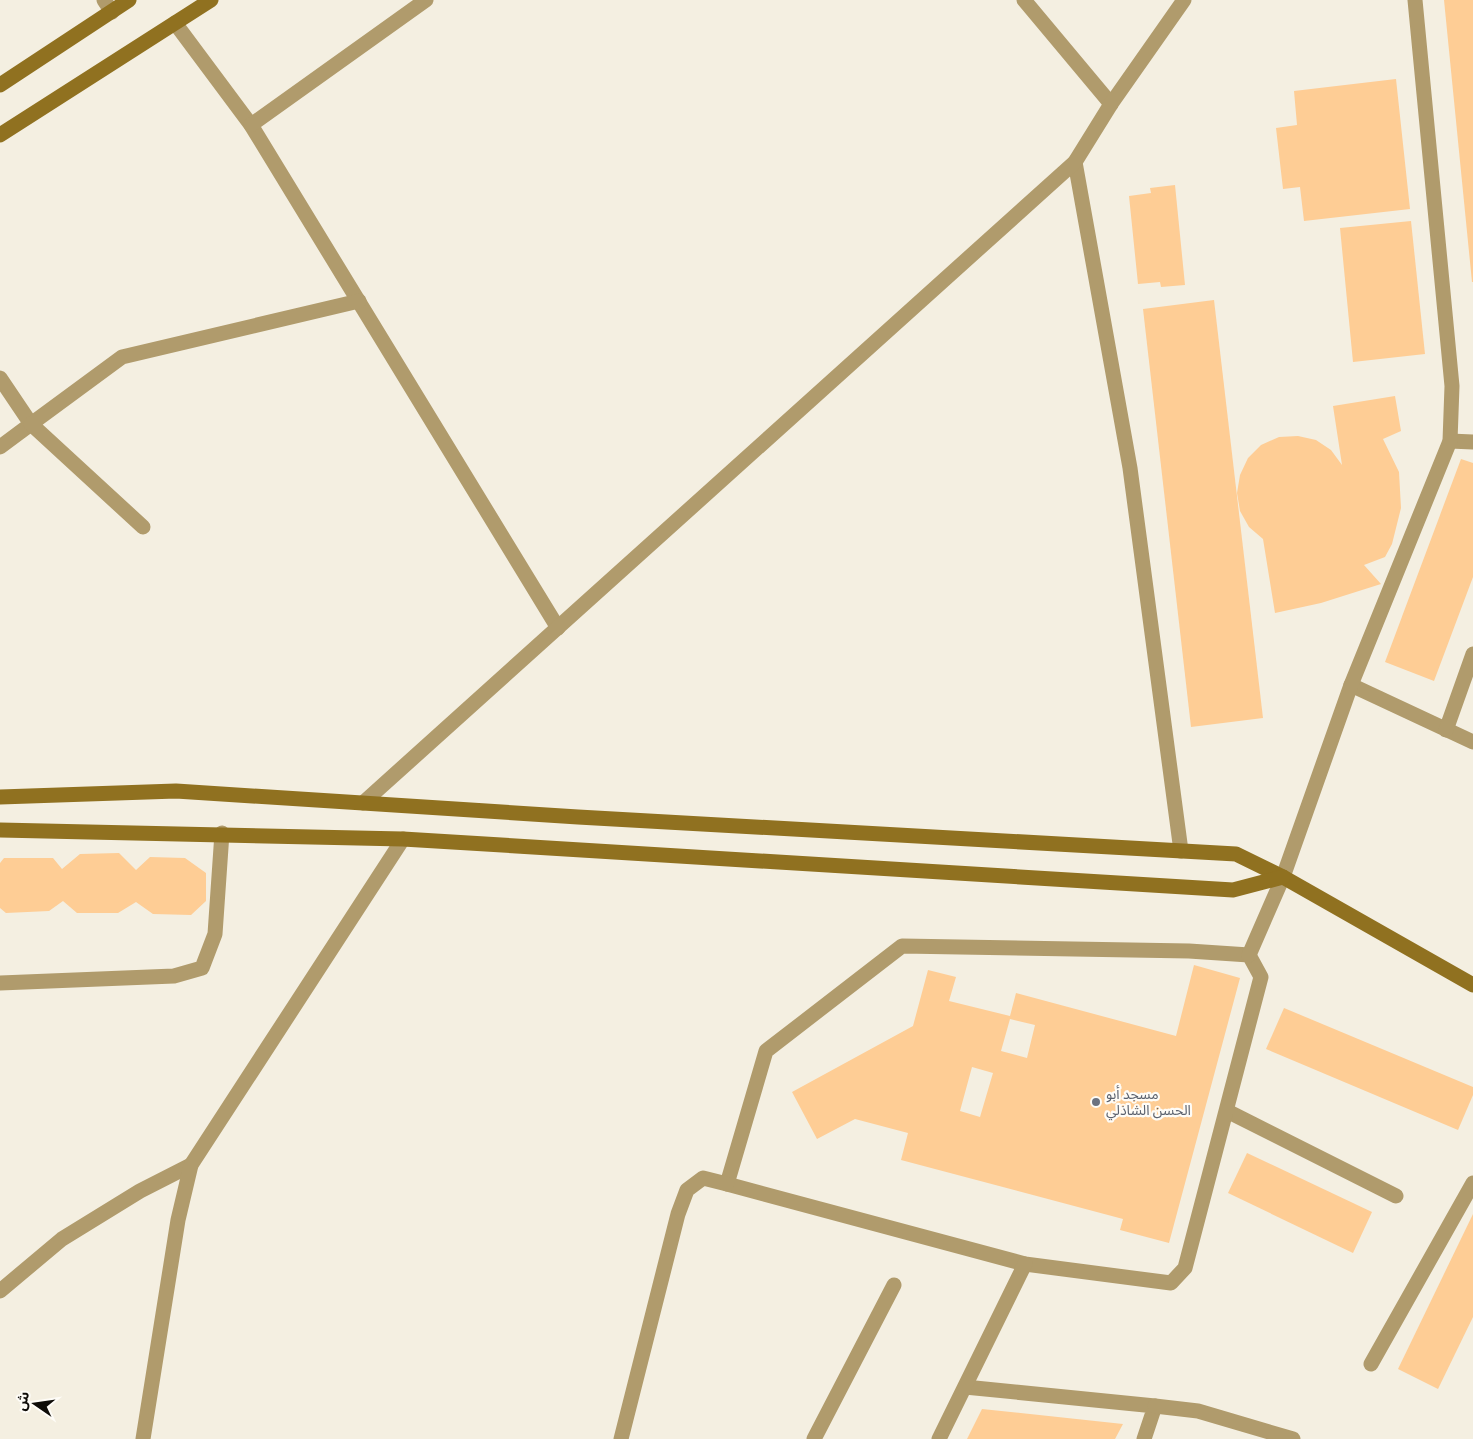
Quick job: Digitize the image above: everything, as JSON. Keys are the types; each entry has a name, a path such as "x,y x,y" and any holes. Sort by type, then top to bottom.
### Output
{"main road":[{"path":"0,85 108,6 129,0"},
{"path":"0,135 211,0"},
{"path":"0,796 176,791 588,818 1236,854 1283,877 1473,985"},
{"path":"0,830 403,839 1233,890 1283,877"}],"street":[{"path":"251,125 426,0"},
{"path":"1024,0 1112,104"},
{"path":"363,803 1075,162 1112,104 1184,0"},
{"path":"1249,955 1283,877 1351,685 1450,441 1452,386 1415,0"},
{"path":"175,23 251,125 558,628"},
{"path":"1075,162 1130,468 1181,851"},
{"path":"0,447 122,357 359,301"},
{"path":"0,378 31,424 143,527"},
{"path":"1450,441 1473,442"},
{"path":"1446,730 1473,654"},
{"path":"1351,685 1473,742"},
{"path":"0,983 174,976 202,968 215,934 222,834"},
{"path":"143,1439 178,1220 190,1164 403,839"},
{"path":"727,1184 766,1051 902,946 1189,951 1249,955"},
{"path":"621,1439 678,1214 686,1190 703,1178 1025,1264 1171,1283 1185,1268 1261,977 1249,955"},
{"path":"1227,1111 1396,1196"},
{"path":"0,1291 62,1239 140,1191 190,1164"},
{"path":"1371,1364 1473,1183"},
{"path":"939,1439 1025,1264"},
{"path":"814,1439 894,1285"},
{"path":"964,1387 1198,1411 1293,1439"},
{"path":"1144,1439 1155,1406"}],"building":[{"path":"1444,0 1473,0 1473,282 1472,282"},
{"path":"1396,79 1410,209 1304,221 1300,187 1283,189 1276,128 1297,125 1294,91"},
{"path":"1175,185 1185,285 1161,287 1160,282 1138,284 1129,196 1151,193 1150,188"},
{"path":"1411,221 1425,354 1353,362 1340,228"},
{"path":"1214,300 1263,718 1191,727 1143,309"},
{"path":"1395,396 1401,431 1383,439 1399,472 1401,508 1392,544 1385,557 1364,565 1381,584 1321,603 1275,613 1263,539 1249,527 1240,511 1237,493 1240,475 1248,458 1261,445 1279,437 1298,436 1316,440 1331,450 1342,465 1333,406"},
{"path":"1461,459 1473,463 1473,577 1434,681 1385,662"},
{"path":"119,853 136,870 150,857 185,858 206,873 206,901 191,915 153,914 136,902 118,913 77,913 63,901 49,911 6,913 0,908 0,863 4,858 53,858 62,869 80,854"},
{"name":"مسجد أبو الحسن الشاذلي","path":"1194,965 1240,978 1169,1243 1120,1230 1123,1219 901,1160 908,1133 855,1119 817,1139 792,1092 913,1026 928,970 956,977 949,1001 1010,1016 1016,993 1176,1036","holes":["1010,1019 1035,1025 1027,1058 1001,1051","972,1067 993,1073 980,1117 960,1111"]},
{"path":"1284,1008 1473,1087 1473,1095 1458,1130 1266,1049"},
{"path":"1247,1153 1372,1212 1353,1253 1228,1193"},
{"path":"1473,1214 1473,1317 1438,1389 1398,1369"},
{"path":"982,1409 1123,1424 1115,1439 967,1439"}],"place":[{"name":"مسجد أبو الحسن الشاذلي","path":"1096,1102"}]}
